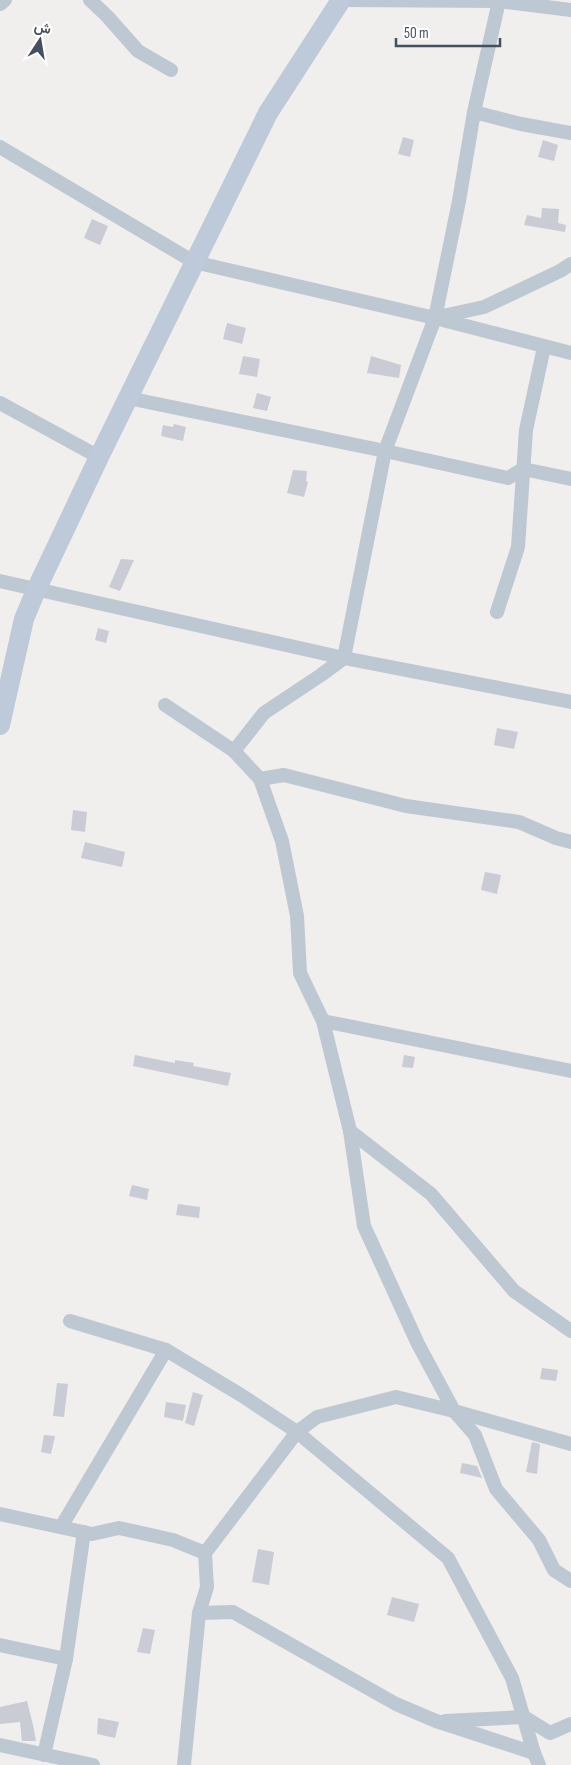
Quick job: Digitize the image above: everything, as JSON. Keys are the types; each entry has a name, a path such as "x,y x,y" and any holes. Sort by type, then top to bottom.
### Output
{"main road":[{"path":"0,725 2,701 24,619 37,588 99,457 268,113 341,0"}],"street":[{"path":"0,4 5,0"},
{"path":"90,0 138,51 171,70"},
{"path":"341,0 498,1 571,10"},
{"path":"234,751 264,713 322,675 344,658 385,451 435,318 459,201 474,112 498,1"},
{"path":"474,112 521,124 571,133"},
{"path":"0,146 194,262 435,318 571,353"},
{"path":"435,318 484,307 571,264"},
{"path":"497,612 518,547 526,430 544,347"},
{"path":"128,398 508,478 523,469 571,479"},
{"path":"0,403 99,457"},
{"path":"0,581 344,658 571,702"},
{"path":"166,705 234,751 260,778 282,841 297,916 300,973 323,1021 350,1131 364,1226 418,1344 454,1411 476,1435 496,1489 539,1540 554,1570 571,1581"},
{"path":"260,778 284,775 406,806 519,822 556,838 571,842"},
{"path":"323,1021 571,1071"},
{"path":"350,1131 431,1194 514,1291 571,1331"},
{"path":"70,1321 166,1350 242,1395 297,1432 448,1558 512,1678 536,1759"},
{"path":"61,1527 166,1350"},
{"path":"184,1765 199,1613 207,1587 205,1553 297,1432 317,1417 396,1397 454,1411 571,1444"},
{"path":"0,1514 92,1534 119,1528 173,1540 205,1553"},
{"path":"44,1755 66,1659 84,1532"},
{"path":"199,1613 233,1612 396,1704 536,1759"},
{"path":"0,1646 66,1659"},
{"path":"436,1721 524,1717 550,1733 571,1724"},
{"path":"0,1746 93,1765"}],"building":[{"path":"403,137 414,140 410,157 398,154"},
{"path":"543,140 558,145 554,161 538,157"},
{"path":"542,208 559,209 558,223 566,225 565,232 524,225 527,215 541,218"},
{"path":"92,219 108,226 100,245 84,238"},
{"path":"227,323 246,328 242,344 223,339"},
{"path":"243,356 260,359 257,377 239,374"},
{"path":"371,356 401,365 399,378 367,373"},
{"path":"257,393 271,397 267,411 253,408"},
{"path":"174,424 186,427 183,441 161,436 163,425 173,427"},
{"path":"293,470 307,471 306,481 308,482 304,497 287,493"},
{"path":"121,559 134,560 120,591 109,587"},
{"path":"98,628 109,631 106,643 95,640"},
{"path":"497,728 518,732 514,749 494,745"},
{"path":"73,810 87,812 85,832 71,830"},
{"path":"85,842 125,852 122,867 81,858"},
{"path":"485,872 501,875 497,894 481,890"},
{"path":"135,1055 175,1063 175,1060 194,1063 193,1066 231,1073 228,1086 133,1066"},
{"path":"404,1055 415,1057 413,1068 402,1067"},
{"path":"132,1185 149,1189 147,1200 129,1196"},
{"path":"178,1204 200,1207 199,1218 176,1215"},
{"path":"542,1368 558,1370 556,1381 540,1379"},
{"path":"57,1383 68,1384 64,1417 53,1416"},
{"path":"193,1392 203,1395 194,1426 185,1423"},
{"path":"166,1402 186,1405 183,1421 164,1417"},
{"path":"44,1435 55,1436 51,1454 41,1452"},
{"path":"532,1442 540,1444 537,1474 526,1472"},
{"path":"462,1463 477,1466 482,1478 460,1473"},
{"path":"258,1549 274,1552 269,1585 252,1582"},
{"path":"392,1597 419,1604 414,1622 387,1615"},
{"path":"143,1628 155,1630 150,1654 137,1652"},
{"path":"27,1701 36,1741 22,1741 20,1722 0,1724 0,1707"},
{"path":"98,1718 119,1722 115,1738 97,1734"}]}
